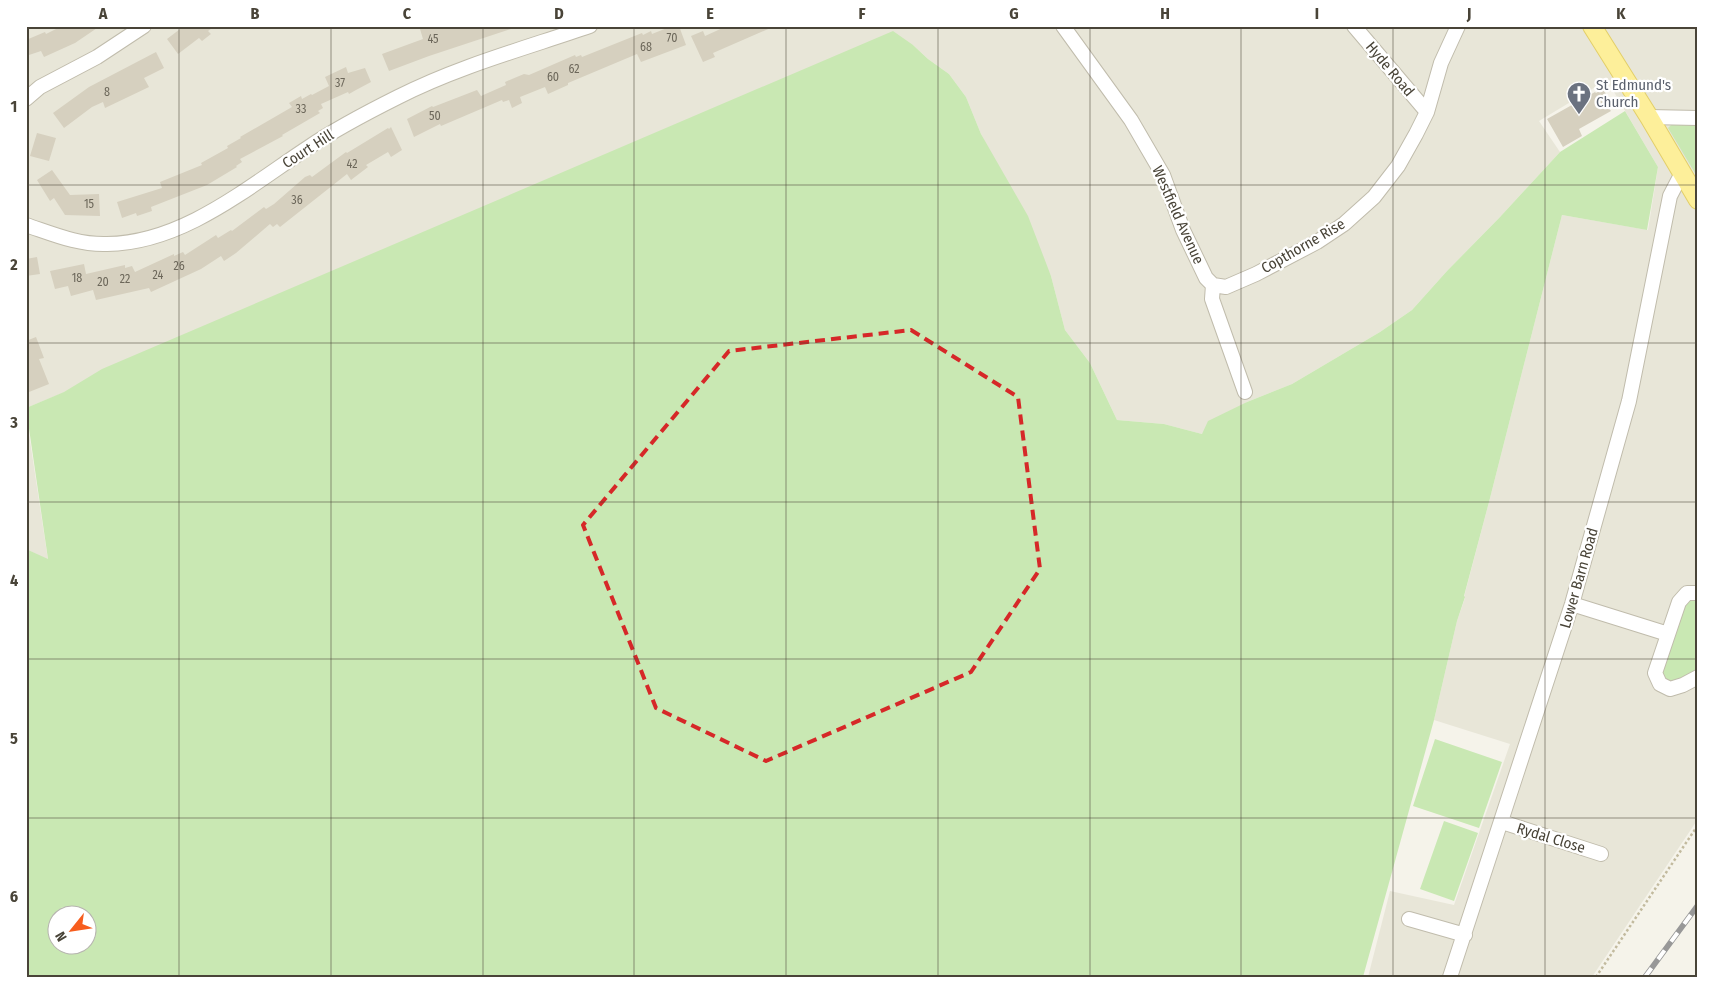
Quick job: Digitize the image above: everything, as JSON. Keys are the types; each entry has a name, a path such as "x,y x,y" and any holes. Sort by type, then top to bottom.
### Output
{"main road":[{"path":"1592,26 1698,200"}],"street":[{"path":"26,99 40,87 97,57 144,26"},
{"name":"Court Hill","path":"26,225 67,239 95,244 124,243 161,234 210,211 252,186 339,128 414,89 590,26"},
{"name":"Westfield Avenue","path":"1063,26 1136,128 1163,176 1183,230 1206,278 1213,285 1212,299 1246,392"},
{"name":"Hyde Road","path":"1354,26 1427,112"},
{"name":"Copthorne Rise","path":"1213,285 1226,287 1256,274 1317,242 1344,224 1374,197 1398,166 1427,112 1440,63 1458,26"},
{"path":"1649,117 1698,118"},
{"name":"Lower Barn Road","path":"1450,977 1572,604 1629,401 1670,196 1682,173"},
{"path":"1698,593 1687,593 1679,602 1655,673 1660,684 1670,689 1698,677"},
{"path":"1572,604 1668,634"},
{"name":"Rydal Close","path":"1502,822 1601,854"},
{"path":"1409,919 1464,935"}],"path":[{"path":"1596,977 1698,825"}],"highlighted area":[{"path":"911,330 1018,397 1040,569 971,672 766,761 656,708 583,525 729,351"}],"shaded area":[{"path":"26,26 1698,26 1698,819 1592,977 1368,977 1390,891 1454,905 1510,744 1434,720 1457,621 1465,598 1562,215 1648,230 1658,167 1607,80 1539,121 1560,152 1412,310 1380,332 1292,384 1247,402 1202,434 1164,424 1117,420 1090,363 1065,330 1051,276 981,134 966,97 949,74 913,45 26,408"},
{"path":"26,414 48,560 26,549"}],"green space":[{"path":"893,31 949,74 966,97 981,134 1028,216 1051,276 1065,330 1090,363 1117,420 1164,424 1202,434 1208,421 1247,402 1292,384 1380,332 1412,310 1560,152 1625,111 1658,167 1647,230 1562,215 1465,597 1457,621 1434,720 1363,977 26,977 26,549 48,559 26,408 64,392 102,369"},
{"path":"1672,124 1698,124 1698,178 1668,128"},
{"path":"1688,599 1698,599 1698,672 1678,681 1668,680 1660,672 1682,605"},
{"path":"1435,739 1502,762 1479,828 1413,806"},
{"path":"1444,821 1478,833 1454,901 1420,889"}],"building":[{"path":"62,26 100,26 75,43 44,57 41,51 26,56 26,40 45,32 46,34"},
{"path":"184,26 215,26 208,31 211,34 202,41 199,38 178,54 167,39"},
{"path":"427,26 513,26 514,28 389,71 382,54 423,39 420,29"},
{"path":"672,26 679,26 686,45 641,62 637,54 568,83 568,85 548,94 545,87 520,97 522,103 512,108 509,100 503,102 502,100 441,126 440,124 414,137 407,119 432,106 477,90 481,96 506,85 505,82 524,74 529,75 575,55 576,57 581,55 582,57 642,33 643,35 651,31 652,34"},
{"path":"727,26 775,26 713,53 715,57 703,62 691,36 703,31 705,36"},
{"path":"156,52 164,68 144,78 149,87 105,108 103,102 92,107 64,128 53,113 89,87"},
{"path":"346,67 348,73 365,68 371,82 349,94 348,92 321,104 323,108 318,111 320,113 240,159 242,162 237,167 207,185 151,207 152,211 137,216 136,213 122,218 117,202 162,188 160,182 202,165 201,163 228,148 227,146 240,137 292,107 289,103 301,96 302,99 329,86 325,77"},
{"name":"St Edmund's Church","path":"1603,89 1610,101 1606,104 1611,111 1579,129 1582,136 1563,147 1547,119"},
{"path":"391,127 402,150 391,157 388,152 366,165 368,167 351,180 347,174 280,227 277,224 273,227 270,224 224,261 221,256 201,269 151,292 149,288 96,300 93,290 71,296 68,286 55,289 50,271 84,264 86,274 125,265 125,268 132,266 135,272 174,254 174,256 183,252 185,255 216,235 218,238 232,231 264,207 266,209 274,204 305,177 310,175 312,177 346,152"},
{"path":"37,133 56,138 49,161 30,156"},
{"path":"52,170 70,195 99,194 100,216 65,215 54,198 50,201 37,180"},
{"path":"37,257 40,274 26,276 26,259"},
{"path":"36,337 44,358 39,359 49,384 29,392 26,386 26,341"}],"railway":[{"path":"1645,977 1698,905"}],"place":[{"name":"St Edmund's Church","path":"1579,115"}]}
